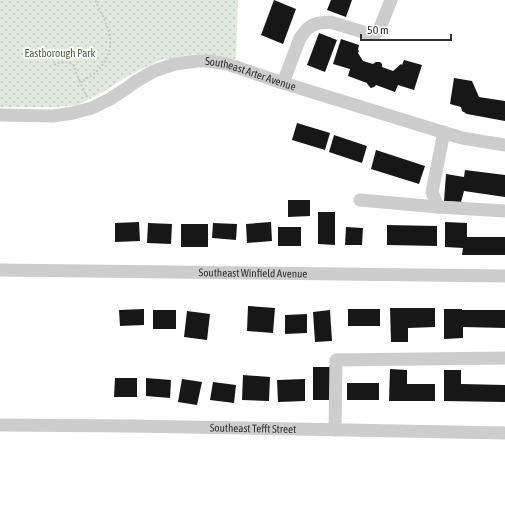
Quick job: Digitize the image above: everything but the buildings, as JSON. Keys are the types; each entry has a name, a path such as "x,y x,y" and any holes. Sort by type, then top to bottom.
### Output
{"street":[{"path":"283,83 300,38 306,29 319,23 330,22 370,34 376,33 392,0"},
{"name":"Southeast Arter Avenue","path":"0,115 53,116 92,108 110,99 154,71 170,65 186,62 208,61 228,64 283,83 462,138 505,145"},
{"path":"438,207 432,192 444,132"},
{"path":"360,200 505,212"},
{"name":"Southeast Winfield Avenue","path":"0,270 505,276"},
{"path":"335,430 336,360 505,358"},
{"name":"Southeast Tefft Street","path":"0,425 505,433"}],"path":[{"path":"80,82 89,78 98,71 106,61 111,42 108,29 95,0"},
{"path":"54,65 59,62 73,64 92,108"}],"green space":[{"name":"Eastborough Park","path":"0,0 238,0 236,59 194,54 158,61 126,77 103,92 78,105 56,107 0,107"}]}
